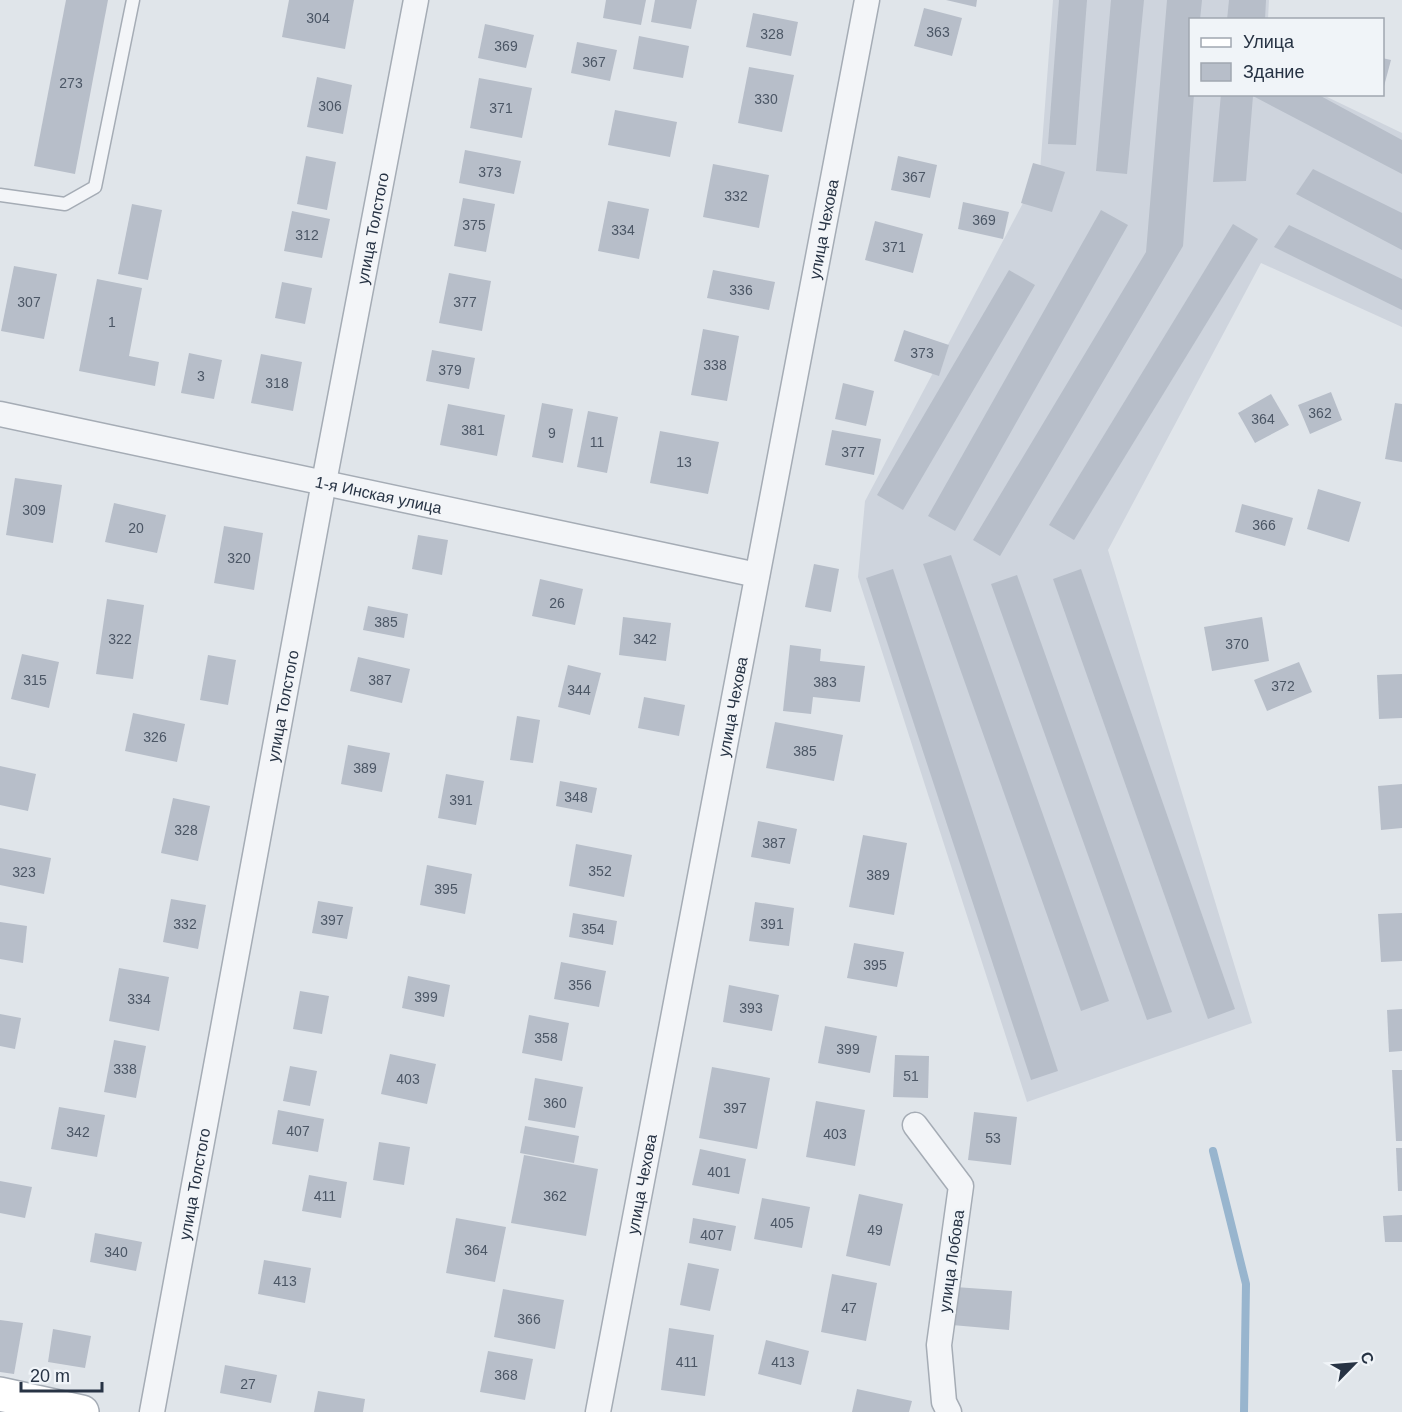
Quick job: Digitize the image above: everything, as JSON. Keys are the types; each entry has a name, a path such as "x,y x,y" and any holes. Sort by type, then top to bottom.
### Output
{"street":[{"name":"улица Толстого","path":"152,1412 324,482 416,0"},
{"name":"улица Чехова","path":"598,1412 867,0"},
{"name":"1-я Инская улица","path":"0,414 757,575"},
{"name":"улица Лобова","path":"915,1125 961,1186 939,1345 944,1402 949,1412"},
{"path":"0,1394 82,1412"}],"lane":[{"path":"0,195 64,204 95,187 133,0"}],"shaded area":[{"path":"1053,0 1269,0 1268,18 1189,18 1189,96 1325,96 1402,133 1402,327 1261,263 1108,550 1252,1023 1027,1102 858,577 865,501 1040,171"}],"building":[{"path":"66,0 108,0 75,174 34,166"},
{"path":"289,0 354,0 345,49 282,37"},
{"path":"606,0 646,0 641,25 603,18"},
{"path":"655,0 697,0 691,29 651,22"},
{"path":"946,0 977,0 976,7"},
{"path":"1059,0 1087,0 1076,145 1048,144"},
{"path":"1111,0 1144,0 1127,174 1096,171"},
{"path":"1167,0 1202,0 1200,18 1189,18 1189,96 1194,96 1183,246 1000,556 973,540 1146,252"},
{"path":"1229,0 1266,0 1265,18 1227,18"},
{"path":"924,8 962,18 952,56 914,46"},
{"path":"753,13 798,22 791,56 746,47"},
{"path":"485,24 534,35 526,68 478,58"},
{"path":"639,36 689,46 683,78 633,69"},
{"path":"577,42 617,50 610,81 571,73"},
{"path":"1384,58 1391,60 1384,86"},
{"path":"749,67 794,75 782,132 738,123"},
{"path":"317,77 352,85 343,134 307,127"},
{"path":"479,78 532,88 522,138 470,128"},
{"path":"1221,96 1253,96 1246,181 1213,182"},
{"path":"1253,96 1321,96 1402,140 1402,174"},
{"path":"615,110 677,122 670,157 608,145"},
{"path":"465,150 521,161 514,194 459,183"},
{"path":"306,156 336,162 327,210 297,204"},
{"path":"898,156 937,165 930,198 891,190"},
{"path":"1033,163 1065,172 1052,212 1021,203"},
{"path":"713,164 769,175 759,228 703,217"},
{"path":"1313,169 1402,213 1402,250 1296,194"},
{"path":"463,198 495,204 486,252 454,246"},
{"path":"608,201 649,209 639,259 598,251"},
{"path":"963,202 1009,212 1003,239 958,229"},
{"path":"132,204 162,210 148,280 118,274"},
{"path":"1101,210 1128,225 955,531 928,516"},
{"path":"292,211 330,219 322,258 284,251"},
{"path":"875,221 923,234 913,273 865,260"},
{"path":"1233,224 1258,239 1074,540 1049,525"},
{"path":"1289,225 1402,279 1402,310 1274,247"},
{"path":"14,266 57,274 44,339 1,331"},
{"path":"713,270 775,282 769,310 707,298"},
{"path":"1009,270 1035,285 903,510 877,495"},
{"path":"449,273 491,281 482,331 439,323"},
{"path":"97,279 142,288 129,356 159,362 155,386 79,371"},
{"path":"282,282 312,288 305,324 275,318"},
{"path":"703,329 739,336 727,401 691,395"},
{"path":"904,330 949,345 939,376 894,361"},
{"path":"432,350 475,358 469,389 426,381"},
{"path":"189,353 222,360 214,399 181,393"},
{"path":"261,354 302,362 293,411 251,403"},
{"path":"843,383 874,391 866,426 835,419"},
{"path":"1331,392 1342,420 1310,434 1298,405"},
{"path":"1271,394 1289,425 1255,443 1238,413"},
{"path":"542,403 573,409 563,463 532,457"},
{"path":"1395,403 1402,404 1402,462 1385,459"},
{"path":"448,404 505,415 497,456 440,445"},
{"path":"588,411 618,417 607,473 577,467"},
{"path":"832,430 881,439 874,475 825,465"},
{"path":"660,431 719,442 708,494 650,483"},
{"path":"15,478 62,485 53,543 6,535"},
{"path":"1318,489 1361,502 1349,542 1307,529"},
{"path":"114,503 166,515 157,553 105,542"},
{"path":"1242,504 1293,518 1285,546 1235,532"},
{"path":"224,526 263,533 254,590 214,583"},
{"path":"418,535 448,540 442,575 412,569"},
{"path":"951,555 1109,1001 1081,1011 923,564"},
{"path":"814,564 839,569 831,612 805,607"},
{"path":"893,569 1058,1071 1031,1080 866,578"},
{"path":"1081,569 1235,1009 1208,1019 1053,579"},
{"path":"1017,575 1172,1012 1147,1020 991,584"},
{"path":"540,579 583,589 575,625 532,616"},
{"path":"107,599 144,605 133,679 96,674"},
{"path":"368,606 408,614 404,638 363,630"},
{"path":"623,617 671,623 666,661 619,655"},
{"path":"1262,617 1269,661 1212,671 1204,627"},
{"path":"790,645 821,649 820,661 865,666 860,702 813,697 811,714 783,711"},
{"path":"22,654 59,662 49,708 11,699"},
{"path":"208,655 236,660 228,705 200,700"},
{"path":"358,657 410,669 402,703 350,691"},
{"path":"1299,662 1312,692 1267,711 1254,680"},
{"path":"568,665 601,673 590,715 558,707"},
{"path":"1402,674 1402,718 1379,719 1377,675"},
{"path":"644,697 685,705 679,736 638,728"},
{"path":"133,713 185,724 177,762 125,751"},
{"path":"517,716 540,720 533,763 510,760"},
{"path":"775,722 843,735 834,781 766,768"},
{"path":"348,745 390,753 382,792 341,784"},
{"path":"0,766 36,774 28,811 0,805"},
{"path":"446,774 484,781 476,825 438,818"},
{"path":"560,781 597,788 592,813 556,806"},
{"path":"1402,784 1402,828 1381,830 1378,786"},
{"path":"173,798 210,806 198,861 161,853"},
{"path":"758,821 797,829 790,864 751,857"},
{"path":"863,835 907,843 894,915 849,907"},
{"path":"576,844 632,855 624,897 569,886"},
{"path":"0,848 51,858 44,894 0,885"},
{"path":"427,865 472,874 465,914 420,905"},
{"path":"171,899 206,905 198,949 163,942"},
{"path":"318,901 353,907 347,939 312,933"},
{"path":"755,902 794,908 789,946 749,941"},
{"path":"573,913 617,921 613,945 569,937"},
{"path":"1402,913 1402,961 1381,962 1378,914"},
{"path":"0,922 27,926 23,963 0,959"},
{"path":"854,943 904,952 897,987 847,978"},
{"path":"561,962 606,971 599,1007 554,999"},
{"path":"119,968 169,977 159,1031 109,1021"},
{"path":"408,976 450,985 444,1017 402,1008"},
{"path":"729,985 779,995 772,1031 723,1022"},
{"path":"300,991 329,996 322,1034 293,1029"},
{"path":"1402,1009 1402,1051 1389,1052 1387,1010"},
{"path":"0,1014 21,1018 15,1049 0,1046"},
{"path":"529,1015 569,1023 562,1061 522,1053"},
{"path":"825,1026 877,1036 870,1073 818,1063"},
{"path":"114,1040 146,1046 136,1098 104,1092"},
{"path":"390,1054 436,1064 427,1104 381,1094"},
{"path":"895,1055 929,1056 928,1098 893,1097"},
{"path":"290,1066 317,1071 310,1106 283,1101"},
{"path":"712,1067 770,1078 757,1149 699,1138"},
{"path":"1392,1070 1402,1070 1402,1141 1396,1141"},
{"path":"535,1078 583,1087 575,1128 528,1120"},
{"path":"816,1101 865,1110 855,1166 806,1157"},
{"path":"59,1107 105,1115 97,1157 51,1149"},
{"path":"278,1110 324,1119 318,1152 272,1144"},
{"path":"974,1112 1017,1117 1011,1165 968,1160"},
{"path":"525,1126 579,1136 574,1163 520,1153"},
{"path":"379,1142 410,1147 404,1185 373,1180"},
{"path":"1396,1148 1402,1148 1402,1191 1398,1191"},
{"path":"700,1149 746,1159 739,1194 692,1185"},
{"path":"524,1155 598,1169 586,1236 511,1223"},
{"path":"309,1175 347,1182 341,1218 302,1211"},
{"path":"0,1181 32,1187 25,1218 0,1213"},
{"path":"859,1194 903,1204 890,1266 846,1256"},
{"path":"762,1198 810,1207 802,1248 754,1239"},
{"path":"1402,1215 1402,1242 1385,1242 1383,1216"},
{"path":"456,1218 506,1227 495,1282 446,1273"},
{"path":"693,1218 736,1226 731,1251 689,1243"},
{"path":"95,1233 142,1242 136,1271 90,1262"},
{"path":"264,1260 311,1268 305,1303 258,1294"},
{"path":"688,1263 719,1269 710,1311 680,1305"},
{"path":"832,1274 877,1283 866,1341 821,1332"},
{"path":"955,1287 1012,1291 1009,1330 952,1325"},
{"path":"503,1289 564,1300 555,1349 494,1337"},
{"path":"0,1320 23,1323 14,1374 0,1372"},
{"path":"669,1328 714,1335 705,1396 661,1390"},
{"path":"53,1329 91,1336 85,1368 48,1362"},
{"path":"766,1340 809,1351 801,1385 758,1374"},
{"path":"488,1351 533,1359 525,1400 480,1392"},
{"path":"225,1365 277,1375 271,1403 220,1393"},
{"path":"857,1389 912,1401 909,1412 852,1412"},
{"path":"318,1391 365,1399 363,1412 314,1412"}],"waterway":[{"path":"1213,1151 1246,1284 1244,1412"}]}
